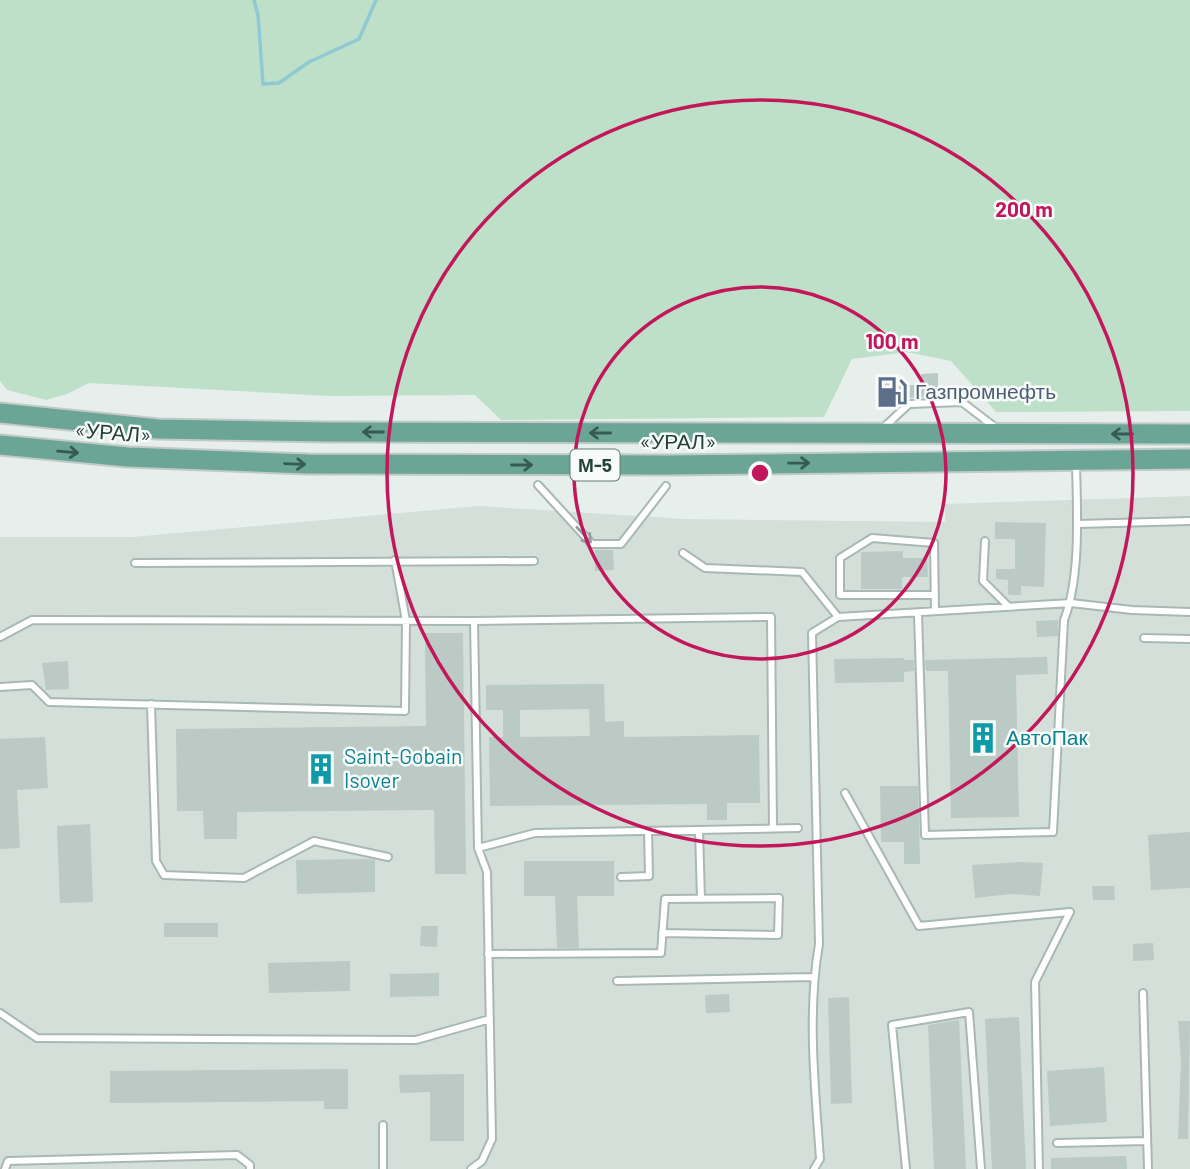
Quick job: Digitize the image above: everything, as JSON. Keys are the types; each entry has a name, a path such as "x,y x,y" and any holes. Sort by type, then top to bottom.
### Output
{"main road":[{"name":"«УРАЛ»","path":"0,413 158,429 328,432 1190,434"},
{"name":"«УРАЛ»","path":"0,445 128,457 308,464 667,465 1190,459"}],"lane":[{"path":"877,434 909,404 962,402 1003,433"},
{"path":"0,405 50,418"},
{"path":"918,614 925,835 1053,832 1064,620 1070,603 1077,524 1076,460"},
{"path":"538,485 592,544 621,544 666,486"},
{"path":"1077,524 1190,521"},
{"path":"935,595 840,595 840,558 872,538 934,543 935,595 935,611"},
{"path":"985,541 982,581 1009,607"},
{"path":"683,553 705,568 802,572 838,617"},
{"path":"0,687 32,685 49,702 405,711 406,621 395,560"},
{"path":"135,563 534,561"},
{"path":"814,1169 820,1159 813,978 820,944 812,633 838,617 1070,603 1132,610 1190,612"},
{"path":"0,636 32,620 474,621 771,617 773,828"},
{"path":"471,1169 482,1161 492,1139 487,872 478,848 474,621"},
{"path":"1144,638 1190,639"},
{"path":"151,704 156,861 164,875 244,878 314,841 388,857"},
{"path":"845,793 919,926 1070,912 1035,982 1039,1169"},
{"path":"478,848 535,833 798,828"},
{"path":"699,830 701,899"},
{"path":"621,877 649,876 648,831"},
{"path":"488,954 661,953 662,933 665,899 779,898 778,935 662,933"},
{"path":"617,981 813,978"},
{"path":"1143,993 1148,1169"},
{"path":"906,1169 892,1024 969,1012 981,1169"},
{"path":"0,1013 37,1038 416,1040 490,1019"},
{"path":"383,1125 383,1169"},
{"path":"1057,1143 1147,1141"},
{"path":"5,1169 8,1161 237,1156 250,1165 250,1169"}],"shaded area":[{"path":"1190,496 1190,1169 0,1169 0,537 133,537 478,506 685,519 945,522 945,504"}],"green space":[{"path":"0,0 1190,0 1190,411 996,412 951,361 907,352 852,359 824,417 501,420 475,395 330,396 89,383 67,394 46,400 7,390 0,381"}],"building":[{"path":"938,373 938,397 898,398 898,403 884,403 884,379 898,379 898,385 921,385 921,374"},
{"path":"995,522 1046,523 1044,587 1021,586 1021,595 1008,595 1008,580 996,579 996,569 1015,569 1015,539 995,539"},
{"path":"595,550 613,550 614,570 595,571"},
{"path":"903,551 903,558 927,558 928,577 902,577 902,589 861,589 861,552"},
{"path":"1058,620 1058,636 1037,637 1036,621"},
{"name":"Saint-Gobain Isover","path":"425,633 463,633 466,874 435,874 434,810 237,812 237,839 204,839 203,811 177,811 176,729 426,726"},
{"name":"АвтоПак","path":"1047,657 1048,674 1016,675 1019,817 951,818 948,671 926,671 925,660"},
{"path":"834,659 914,660 914,671 904,672 904,682 835,683"},
{"path":"68,661 69,689 46,690 42,663"},
{"path":"604,684 605,722 624,721 624,737 759,735 760,803 727,803 727,820 707,820 707,804 490,806 489,737 503,737 503,710 486,710 486,685","holes":["589,709 590,736 520,737 520,710"]},
{"path":"45,737 48,788 17,790 20,848 0,849 0,739"},
{"path":"880,786 918,786 920,864 904,864 904,842 881,842"},
{"path":"90,824 93,902 60,903 57,826"},
{"path":"1190,832 1190,888 1151,890 1148,835"},
{"path":"296,860 375,860 375,892 297,894"},
{"path":"524,861 614,861 614,896 577,896 579,948 557,948 555,896 524,896"},
{"path":"1043,863 1040,896 1011,894 975,898 972,865"},
{"path":"1092,886 1114,886 1115,900 1093,900"},
{"path":"164,923 218,923 218,937 164,937"},
{"path":"421,926 438,926 437,947 420,946"},
{"path":"1153,943 1154,960 1133,961 1133,944"},
{"path":"350,961 350,991 269,993 268,963"},
{"path":"439,973 439,996 390,997 390,974"},
{"path":"729,994 730,1012 706,1013 705,995"},
{"path":"849,997 852,1103 831,1104 828,998"},
{"path":"1019,1017 1026,1169 992,1169 985,1019"},
{"path":"959,1020 966,1169 934,1169 928,1025"},
{"path":"1178,1021 1190,1021 1188,1139 1178,1139 1181,1061"},
{"path":"1104,1067 1107,1122 1050,1126 1047,1071"},
{"path":"348,1069 348,1109 324,1109 324,1101 110,1103 110,1071"},
{"path":"464,1074 464,1141 430,1141 430,1092 400,1093 399,1075"},
{"path":"1126,1156 1127,1169 1051,1169 1051,1158"}],"waterway":[{"path":"254,0 258,15 263,84 279,83 309,62 359,39 376,0"}],"place":[{"name":"Газпромнефть","path":"892,392"},
{"name":"АвтоПак","path":"983,738"},
{"name":"Saint-Gobain Isover","path":"321,769"}]}
